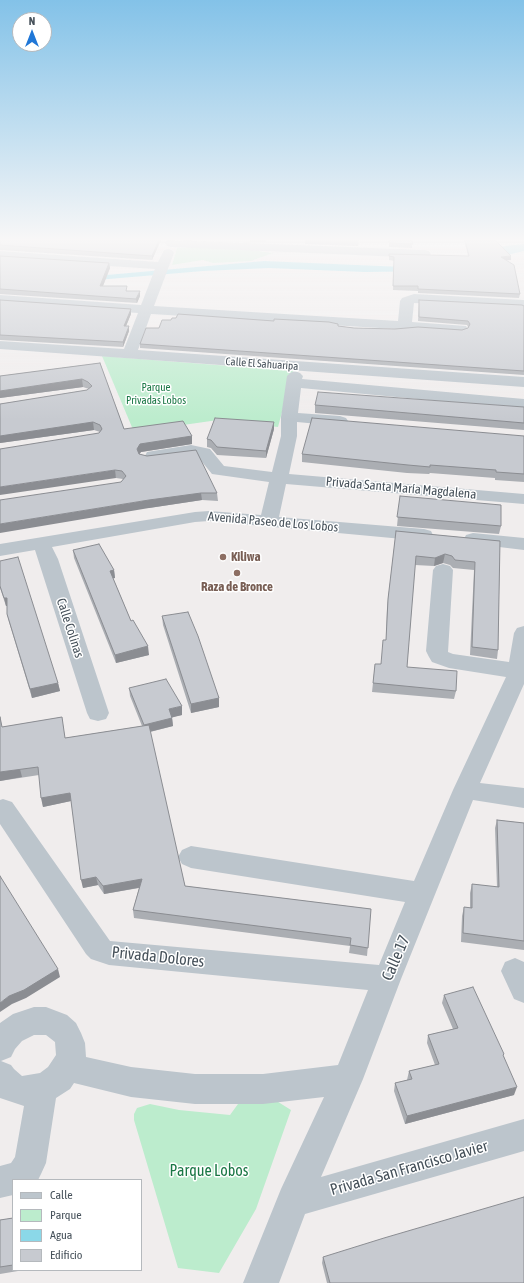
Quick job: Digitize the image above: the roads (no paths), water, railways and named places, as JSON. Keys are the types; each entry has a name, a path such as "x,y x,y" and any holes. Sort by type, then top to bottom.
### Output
{"street":[{"path":"12,300 147,310 461,329"},
{"path":"129,355 151,300"},
{"path":"405,326 409,300"},
{"path":"448,300 524,304"},
{"name":"Calle El Sahuaripa","path":"4,346 524,382"},
{"path":"270,521 288,436 294,379 524,404"},
{"path":"289,417 352,422"},
{"name":"Privada Santa María Magdalena","path":"147,457 198,450 204,453 218,470 278,478 524,499"},
{"name":"Avenida Paseo de Los Lobos","path":"0,550 195,517 209,516 524,544"},
{"name":"Calle Colinas","path":"41,543 48,559 98,713"},
{"path":"443,570 437,651 440,657 449,661 522,655"},
{"name":"Calle 17","path":"261,1283 293,1201 348,1079 387,979 522,655"},
{"path":"466,790 524,798"},
{"name":"Privada Dolores","path":"3,809 96,945 101,950 109,953 387,979"},
{"path":"191,857 423,894"},
{"path":"0,1047 12,1031 23,1024 34,1021 46,1021 57,1025 66,1033 70,1043 71,1055 67,1067 59,1078 48,1086 35,1090 22,1091 12,1087 3,1080 0,1075"},
{"path":"67,1067 131,1082 195,1089 263,1089 348,1079"},
{"path":"0,1182 21,1176 30,1163 42,1088"},
{"name":"Privada San Francisco Javier","path":"293,1201 524,1135"}],"place":[{"name":"Kiliwa","path":"223,557"},
{"name":"Raza de Bronce","path":"237,573"}],"park label":[{"name":"Parque Privadas Lobos","path":"156,394"},
{"name":"Parque Lobos","path":"209,1171"}]}
